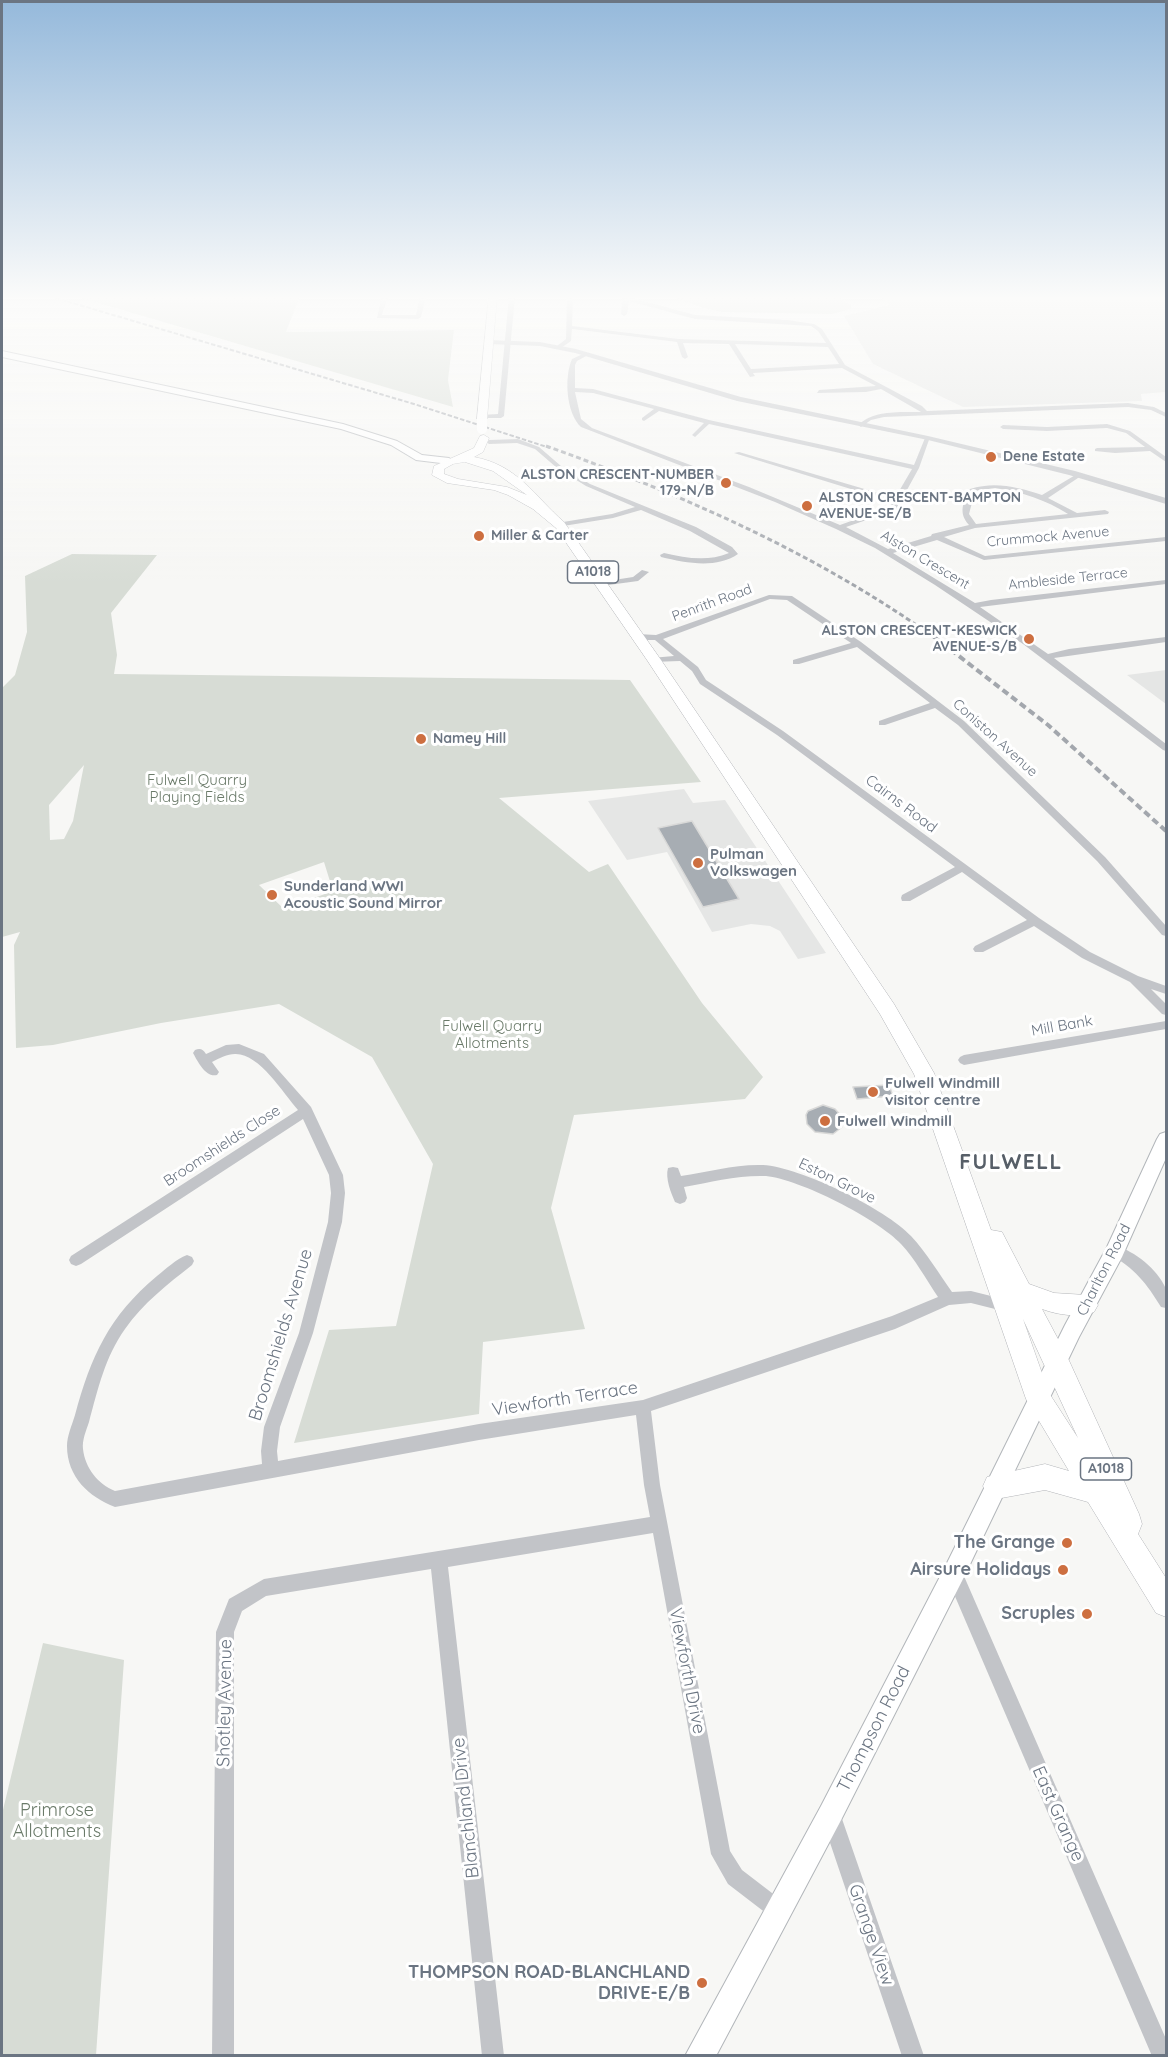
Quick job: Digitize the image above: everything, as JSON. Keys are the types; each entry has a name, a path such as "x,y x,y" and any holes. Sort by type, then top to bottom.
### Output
{"highway":[{"path":"463,459 479,450 484,429 486,392"},
{"path":"484,429 491,465"},
{"path":"463,459 491,465 503,472 498,479 476,485 455,482 438,475 438,468 448,461 463,459"},
{"name":"A1018","path":"503,472 539,499 544,510"},
{"name":"A1018","path":"476,485 506,490 544,510 560,525 654,660 887,1009 924,1073 967,1189 1014,1299 1039,1399 1167,1603"},
{"path":"1014,1299 1086,1305"},
{"name":"A1018","path":"1014,1299 1057,1362 1093,1437 1152,1577"},
{"path":"996,1486 1045,1477 1098,1492"}],"main road":[{"path":"179,392 343,427 394,444 420,458 438,475"},
{"path":"420,458 448,461"},
{"name":"Charlton Road","path":"1039,1399 1115,1251 1167,1139"},
{"name":"Thompson Road","path":"700,2055 830,1815 954,1573 1039,1399"}],"street":[{"path":"484,429 501,416 503,392"},
{"name":"Alston Crescent","path":"573,392 574,411 579,421 590,429 763,495 840,527 887,552 974,606 1047,657 1167,748"},
{"path":"596,392 708,422 916,468"},
{"path":"716,392 928,438 1079,475 1167,501"},
{"path":"892,392 920,406 926,413"},
{"path":"861,425 874,417 926,413 1136,405 1152,408 1167,415"},
{"path":"644,419 658,409"},
{"path":"694,435 708,422"},
{"path":"1004,427 1047,429 1107,426 1128,432 1167,460"},
{"path":"484,429 537,448 559,467 588,485 693,529 734,554 688,565 664,555"},
{"path":"840,527 893,507 916,468 928,438"},
{"path":"1097,450 1116,452 1150,449"},
{"path":"737,453 897,501"},
{"path":"1041,499 1079,475"},
{"path":"975,526 966,519 965,514 972,490 983,485 1001,487 1041,499 1065,507 1075,515"},
{"path":"560,525 613,516 639,508"},
{"path":"887,552 975,526 1105,512"},
{"name":"Crummock Avenue","path":"935,536 984,558 1167,539"},
{"path":"601,584 638,582 645,572"},
{"name":"Ambleside Terrace","path":"974,606 1167,582"},
{"name":"Penrith Road","path":"657,638 769,597 778,596"},
{"name":"Coniston Avenue","path":"778,596 789,598 858,644 937,704 999,757 1101,859 1167,932"},
{"path":"637,637 657,638"},
{"name":"Cairns Road","path":"657,638 695,669 703,682 780,733 1035,921 1086,955 1134,979 1167,990"},
{"path":"1047,657 1167,639"},
{"path":"796,662 858,644"},
{"path":"654,660 682,658"},
{"path":"882,723 937,704"},
{"path":"906,898 962,868"},
{"path":"979,949 1035,921"},
{"name":"Cairns Road","path":"1134,979 1167,1011"},
{"name":"Mill Bank","path":"964,1060 1167,1025"},
{"name":"Broomshields Close","path":"76,1260 306,1112 260,1057 252,1052 238,1049 226,1050 202,1057 213,1072"},
{"name":"Broomshields Avenue","path":"271,1470 272,1427 306,1333 334,1222 338,1193 336,1175 306,1112"},
{"name":"Eston Grove","path":"680,1198 674,1177 750,1172 774,1172 796,1177 888,1225 905,1238 948,1299"},
{"path":"1115,1251 1134,1259 1145,1270 1167,1302"},
{"name":"Viewforth Terrace","path":"187,1261 149,1291 120,1323 104,1349 92,1380 74,1446 79,1469 93,1488 104,1496 116,1499 479,1432 644,1407 895,1322 948,1299 1014,1299"},
{"name":"Viewforth Drive","path":"644,1407 651,1485 721,1854 735,1876 778,1910"},
{"name":"Shotley Avenue","path":"223,2055 225,1632 235,1605 264,1588 659,1524"},
{"name":"Blanchland Drive","path":"439,1561 493,2055"},
{"name":"East Grange","path":"954,1573 1163,2055"},
{"name":"Grange View","path":"830,1815 913,2055"}],"shaded area":[{"path":"932,392 1166,392 1141,394 1142,401 963,407"},
{"path":"1166,670 1166,704 1127,675"},
{"path":"684,789 693,803 725,800 826,953 798,959 780,931 770,926 751,924 712,932 667,852 627,860 588,801"}],"green space":[{"path":"402,392 450,392 453,407"},
{"path":"72,554 157,555 111,613 117,655 114,674 630,680 701,782 499,798 589,872 608,864 702,1003 763,1077 745,1099 574,1115 551,1208 585,1329 483,1342 479,1414 294,1443 329,1330 396,1326 433,1164 372,1057 279,1004 161,1023 53,1045 16,1048 14,945 20,932 2,937 2,688 15,675 27,632 25,576","holes":["84,765 73,821 64,839 50,840 49,805","324,862 333,891 284,909 259,885"]},
{"name":"Primrose Allotments","path":"43,1643 124,1660 96,2055 2,2055 2,1814"}],"building":[{"name":"Pulman Volkswagen","path":"692,821 739,899 703,907 658,828"},
{"name":"Fulwell Windmill visitor centre","path":"889,1085 893,1096 857,1099 853,1087"},
{"name":"Fulwell Windmill","path":"823,1105 835,1109 843,1118 842,1127 833,1134 815,1132 807,1124 808,1111"}],"railway":[{"path":"373,392 550,448"},
{"path":"546,446 648,485 747,528 843,579 890,607 935,638"},
{"path":"933,636 1048,725 1166,831"}],"place":[{"name":"Dene Estate","path":"991,457"},
{"name":"ALSTON CRESCENT-NUMBER 179-N/B","path":"726,483"},
{"name":"ALSTON CRESCENT-BAMPTON AVENUE-SE/B","path":"807,506"},
{"name":"Miller & Carter","path":"479,536"},
{"name":"ALSTON CRESCENT-KESWICK AVENUE-S/B","path":"1029,639"},
{"name":"Namey Hill","path":"421,739"},
{"name":"Pulman Volkswagen","path":"698,863"},
{"name":"Sunderland WWI Acoustic Sound Mirror","path":"272,895"},
{"name":"Fulwell Windmill visitor centre","path":"873,1092"},
{"name":"Fulwell Windmill","path":"825,1121"},
{"name":"The Grange","path":"1067,1543"},
{"name":"Airsure Holidays","path":"1063,1570"},
{"name":"Scruples","path":"1087,1614"},
{"name":"THOMPSON ROAD-BLANCHLAND DRIVE-E/B","path":"702,1983"}],"district":[{"name":"FULWELL","path":"1011,1163"}],"park label":[{"name":"Fulwell Quarry Playing Fields","path":"197,788"},
{"name":"Fulwell Quarry Allotments","path":"492,1034"}]}
